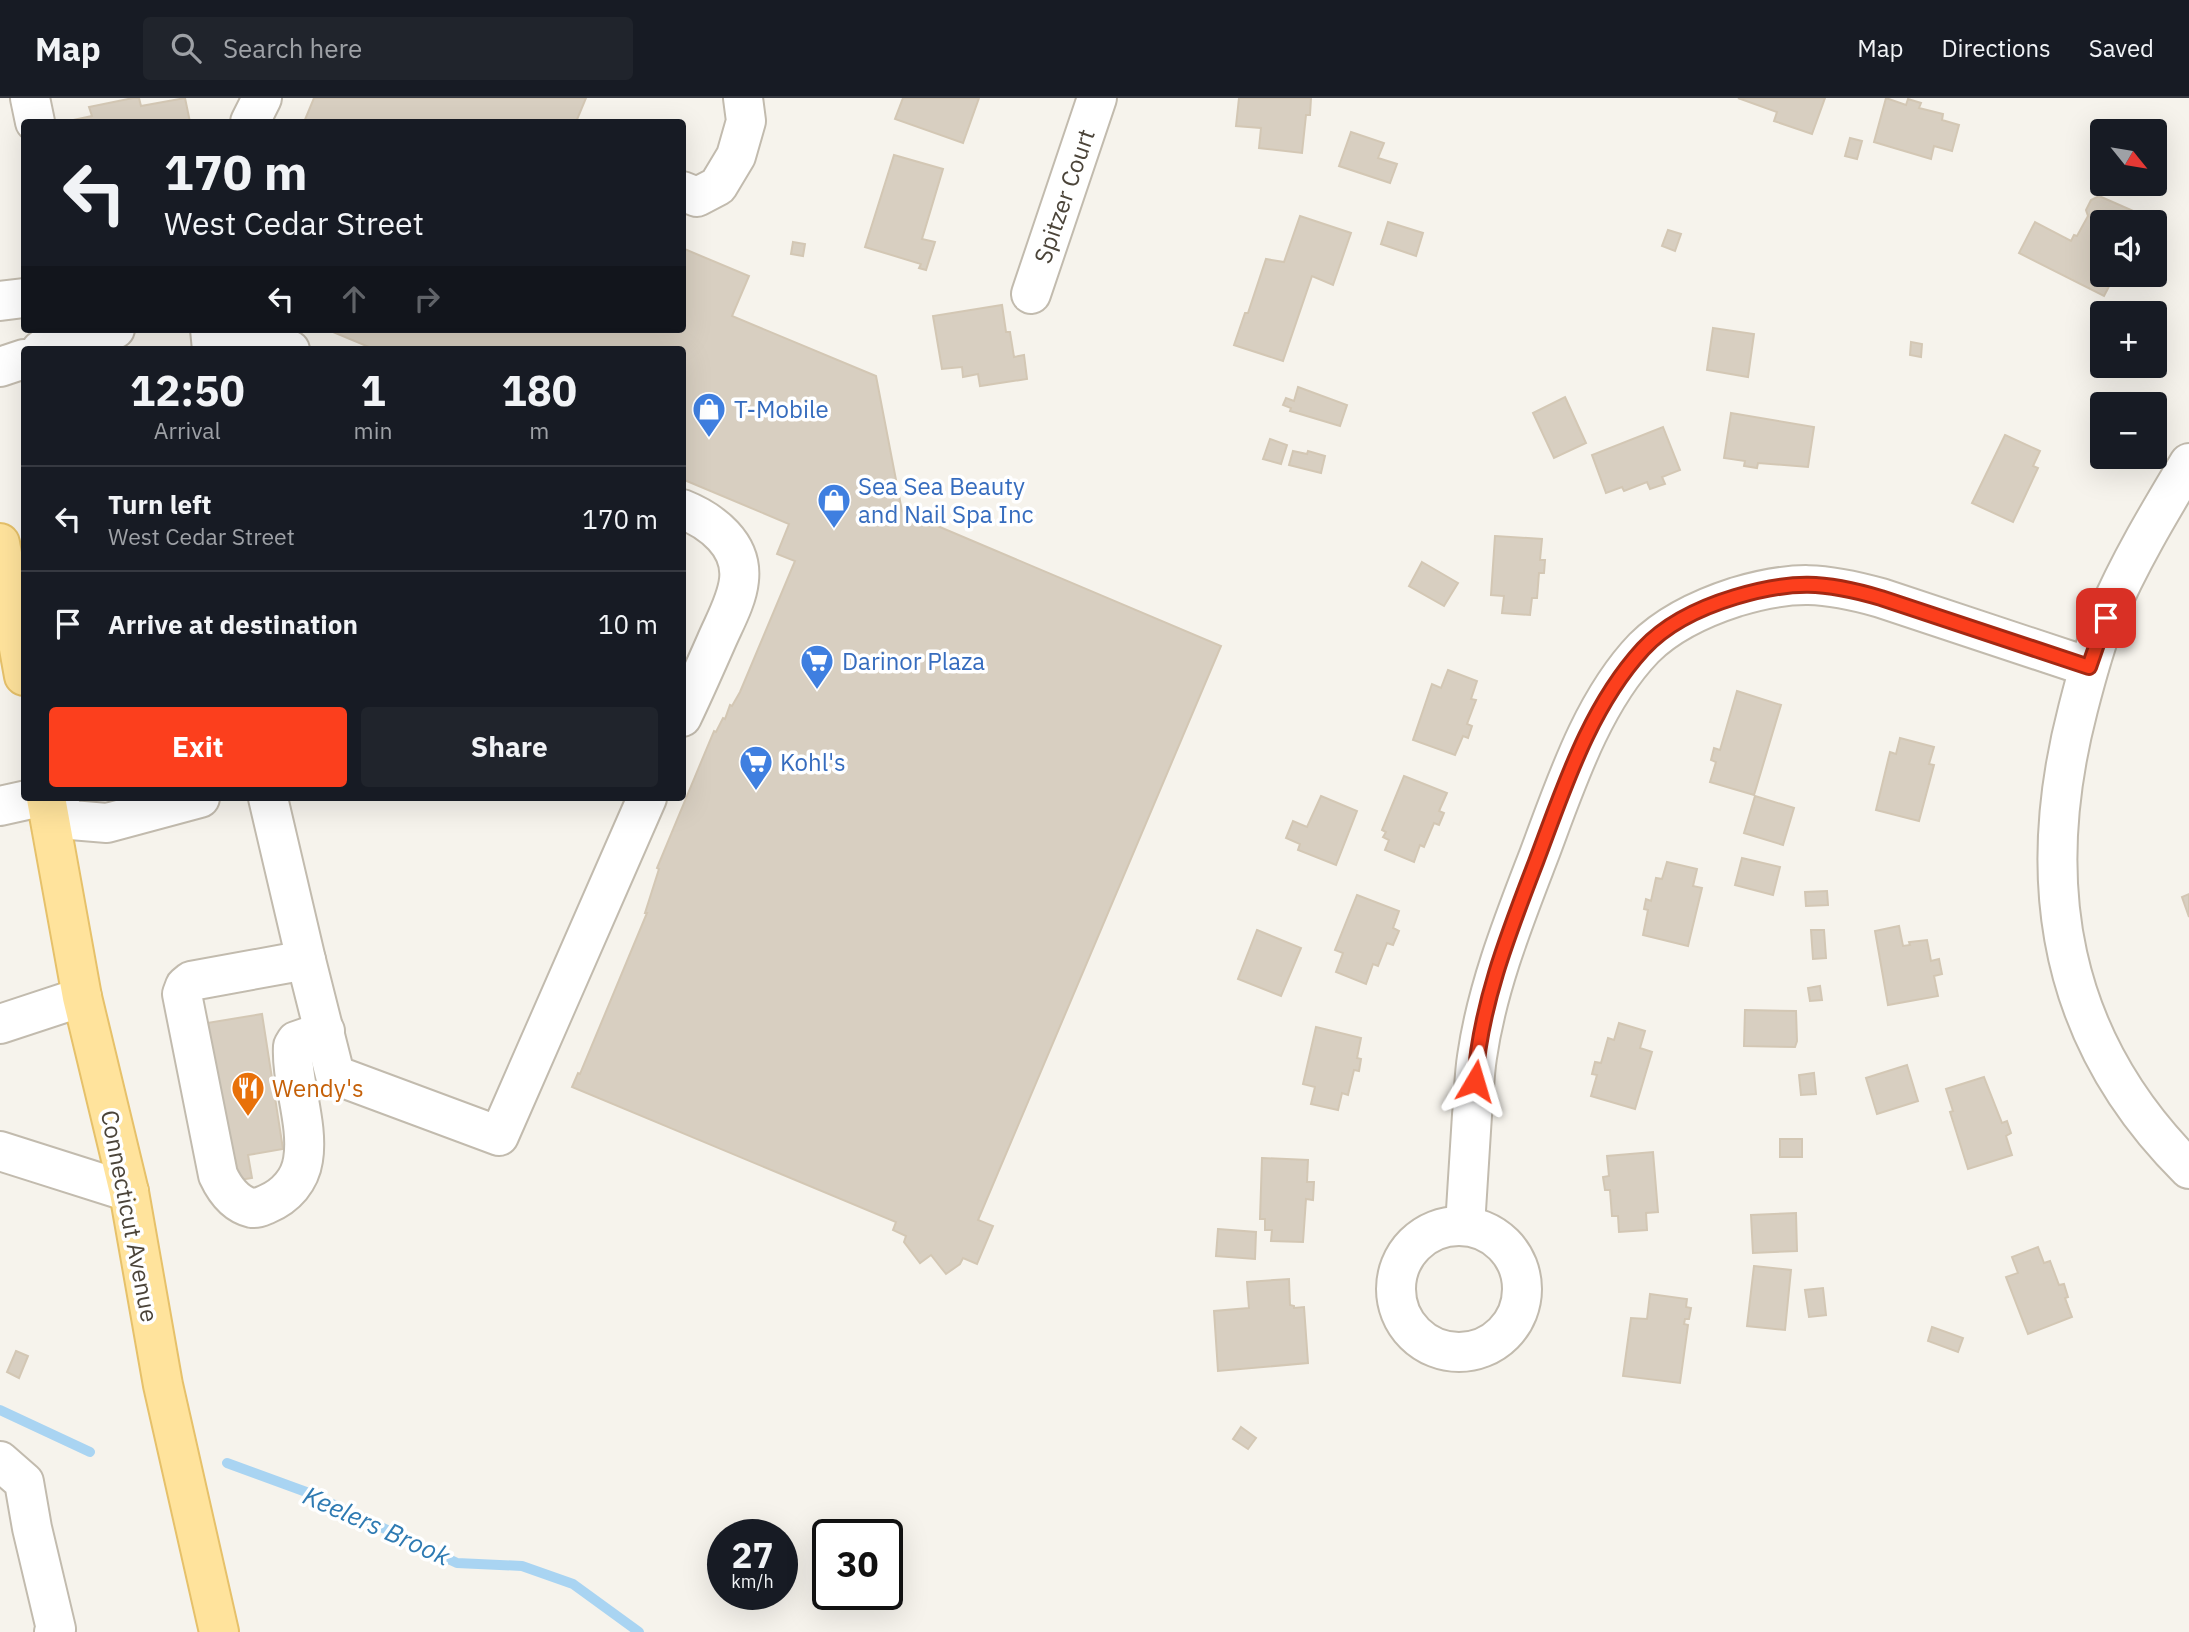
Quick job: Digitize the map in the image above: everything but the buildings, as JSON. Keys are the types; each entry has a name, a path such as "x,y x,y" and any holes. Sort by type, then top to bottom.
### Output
{"main road":[{"path":"1,557 8,631 21,668"},
{"name":"Connecticut Avenue","path":"48,801 82,997 129,1192 163,1385 219,1632"}],"street":[{"path":"30,98 34,119"},
{"path":"252,119 262,98"},
{"path":"686,193 697,197 718,186 736,156 746,121 743,98"},
{"name":"Spitzer Court","path":"1031,294 1097,98"},
{"path":"0,301 21,298"},
{"path":"48,346 61,338 91,333"},
{"path":"248,333 280,346"},
{"path":"0,367 21,360"},
{"path":"2189,463 2129,569 2106,618 2089,667 2068,750 2057,848 2058,900 2065,950 2076,993 2091,1031 2118,1079 2152,1127 2189,1169"},
{"path":"686,510 696,514 724,534 736,555 739,580 730,608 686,708"},
{"path":"1465,1226 1476,1057 1504,948 1567,779 1591,728 1620,678 1644,648 1671,626 1708,606 1783,584 1815,584 1849,589 1881,598 2089,667"},
{"path":"0,806 22,801"},
{"path":"50,801 71,820 107,822 188,801"},
{"path":"269,801 335,1075 499,1136 646,801"},
{"path":"306,960 191,981 182,994 218,1175 232,1198 249,1207 255,1209 279,1199 292,1187 303,1160 293,1045 296,1041 325,1031"},
{"path":"0,1024 82,997"},
{"path":"0,1151 129,1192"},
{"path":"0,1461 24,1482 56,1629 54,1632"}],"waterway":[{"name":"Keelers Brook","path":"0,1410 90,1452"},
{"name":"Keelers Brook","path":"227,1463 309,1493 457,1563 522,1566 573,1584 639,1632"}],"place":[{"name":"T-Mobile","path":"709,439"},
{"name":"Sea Sea Beauty and Nail Spa Inc","path":"834,530"},
{"name":"Darinor Plaza","path":"817,691"},
{"name":"Kohl's","path":"756,792"},
{"name":"Wendy's","path":"248,1118"}],"route":[{"path":"1475,1081 1476,1057 1504,948 1567,779 1591,728 1620,678 1644,648 1671,626 1708,606 1746,594 1783,584 1815,584 1849,589 1881,598 2089,667 2106,618"}]}
